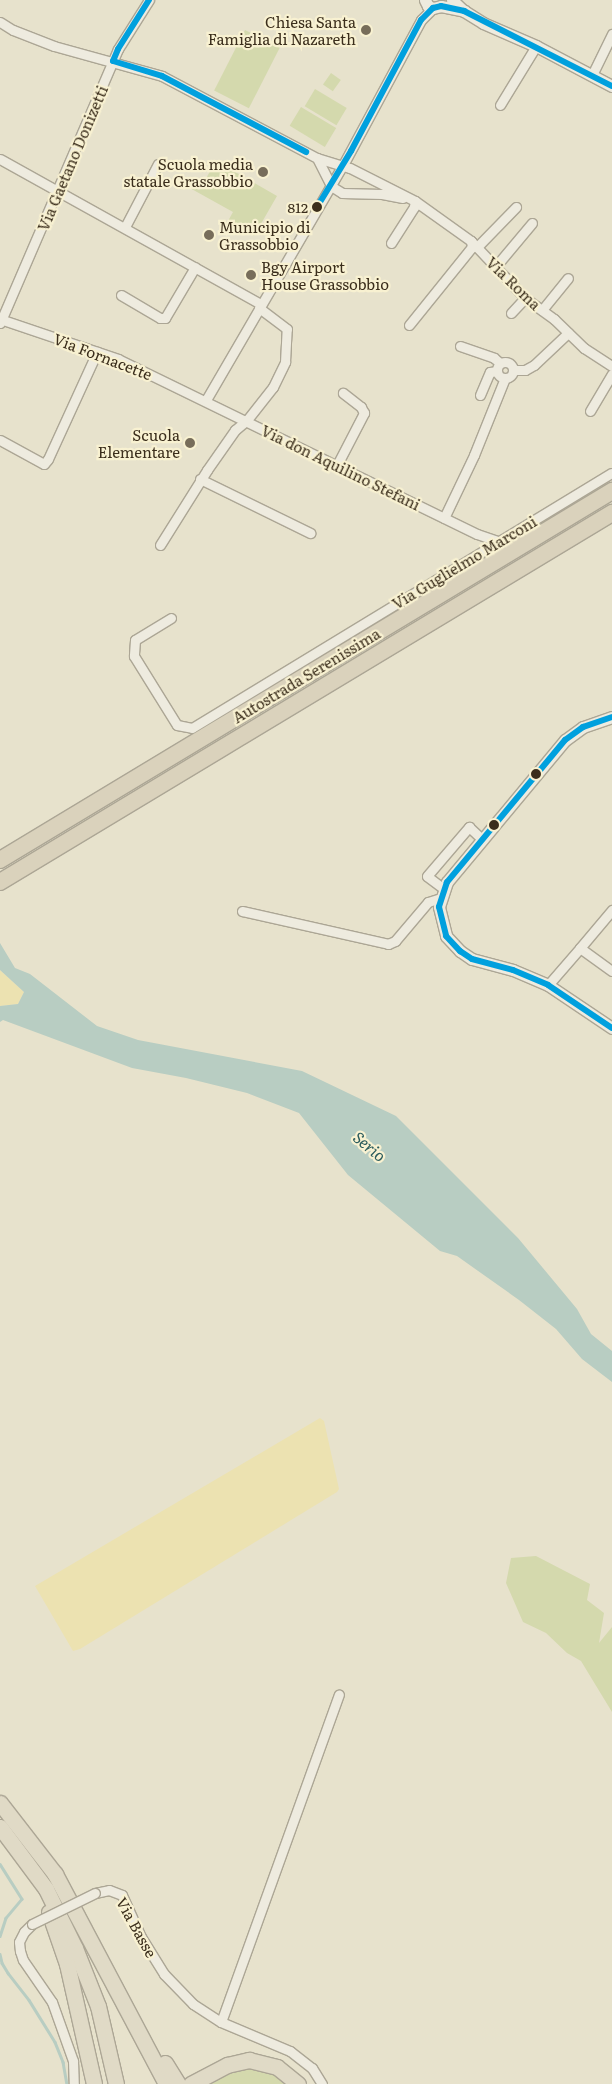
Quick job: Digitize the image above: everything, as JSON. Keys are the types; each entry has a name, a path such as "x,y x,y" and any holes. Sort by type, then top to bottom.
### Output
{"highway":[{"name":"Autostrada Serenissima","path":"0,860 612,491"},
{"name":"Autostrada Serenissima","path":"0,882 612,513"},
{"path":"0,1803 55,1874 166,2084"},
{"path":"0,1827 46,1889 87,1976 107,2038 116,2084"},
{"path":"46,1889 45,1903 66,1964 94,2084"},
{"path":"92,1942 126,1993 178,2084"},
{"path":"192,2084 212,2072 238,2061 263,2062 277,2067 298,2084"}],"street":[{"name":"Via Gaetano Donizetti","path":"1,320 118,49 149,0"},
{"path":"452,0 464,11 483,23 536,46 612,86"},
{"path":"206,400 343,165 421,20 436,4 464,11"},
{"name":"Via Roma","path":"0,22 13,30 54,46 162,76 317,158 343,165 415,201 474,244 526,298 584,348 610,361"},
{"path":"592,75 612,34"},
{"path":"500,105 536,46"},
{"path":"317,158 331,186"},
{"path":"1,163 58,190 195,267 260,306 287,329 285,362 273,386 247,420 235,430 200,479 160,545"},
{"path":"125,227 158,164"},
{"name":"Via Roma","path":"331,186 342,193 382,194 415,201"},
{"path":"391,243 414,207 415,201"},
{"path":"409,325 474,244 516,207"},
{"path":"496,266 532,223"},
{"path":"121,295 160,318 165,318 195,267"},
{"path":"542,310 568,278"},
{"path":"511,313 526,298"},
{"name":"Via Fornacette","path":"1,320 118,358 206,400"},
{"path":"514,370 525,370 534,365 568,333"},
{"path":"460,346 494,358 500,376 505,378"},
{"path":"0,440 44,464 97,352"},
{"path":"480,395 490,372 505,361 510,363 514,370"},
{"path":"444,518 474,455 505,378 512,375 514,370"},
{"path":"590,411 612,374"},
{"path":"337,465 364,413 361,407 343,393"},
{"name":"Via don Aquilino Stefani","path":"206,400 477,534 497,541"},
{"name":"Via Guglielmo Marconi","path":"171,618 135,640 134,656 177,725 192,728 487,547 612,473"},
{"path":"200,479 310,533"},
{"name":"Via don Aquilino Stefani","path":"477,534 487,547"},
{"path":"612,717 583,727 565,740 455,872 443,893 439,907 443,930 453,946 472,959 513,970 548,985 612,1028"},
{"path":"443,893 427,876 469,827 483,840"},
{"path":"242,911 388,944 395,941 428,902 443,893"},
{"path":"548,985 612,910"},
{"path":"580,948 612,971"},
{"path":"221,2022 339,1695"},
{"name":"Via Basse","path":"74,2084 73,2061 56,2010 42,1986 23,1960 19,1942 24,1932 32,1924 95,1893 109,1890 122,1895 141,1937 164,1974 193,2004 221,2022 290,2051 312,2068 322,2084"}],"green space":[{"path":"245,30 280,48 249,108 214,91"},
{"path":"331,73 341,80 333,91 323,84"},
{"path":"315,89 347,108 336,125 305,106"},
{"path":"301,107 336,128 325,147 290,126"},
{"path":"216,161 277,196 254,236 228,221 233,212 188,187 191,182 201,187"},
{"path":"536,1556 590,1584 587,1600 604,1613 599,1643 612,1627 612,1712 581,1661 567,1653 546,1633 523,1622 506,1583 511,1558"},
{"path":"249,2068 269,2072 287,2084 205,2084 233,2070"}],"sand":[{"path":"0,970 24,992 18,1004 0,1006"},
{"path":"320,1418 324,1421 339,1489 337,1492 80,1649 73,1651 35,1586"}],"water":[{"name":"Serio","path":"0,943 15,968 30,974 97,1026 138,1040 302,1071 396,1116 518,1238 577,1309 591,1334 612,1351 612,1382 582,1359 556,1329 457,1256 440,1251 348,1175 299,1113 247,1093 186,1078 132,1068 3,1020 0,1022 0,1006 18,1004 24,992 0,970"}],"waterway":[{"path":"0,1864 22,1899 6,1918 0,1936"},
{"path":"0,1954 2,1963 8,1973 29,2000 55,2042 63,2062 67,2084"}],"transit line":[{"path":"113,61 118,49 149,0"},
{"path":"317,207 351,151 421,20 433,8 441,6 464,11 612,86"},
{"path":"113,61 162,76 306,152"},
{"path":"612,717 583,727 565,740 447,882 439,907 446,936 460,951 472,959 513,970 548,985 612,1028"}],"place":[{"name":"Chiesa Santa Famiglia di Nazareth","path":"366,30"},
{"name":"Scuola media statale Grassobbio","path":"263,172"},
{"name":"812","path":"317,207"},
{"name":"Municipio di Grassobbio","path":"209,235"},
{"name":"Bgy Airport House Grassobbio","path":"251,275"},
{"name":"Scuola Elementare","path":"190,443"}]}
